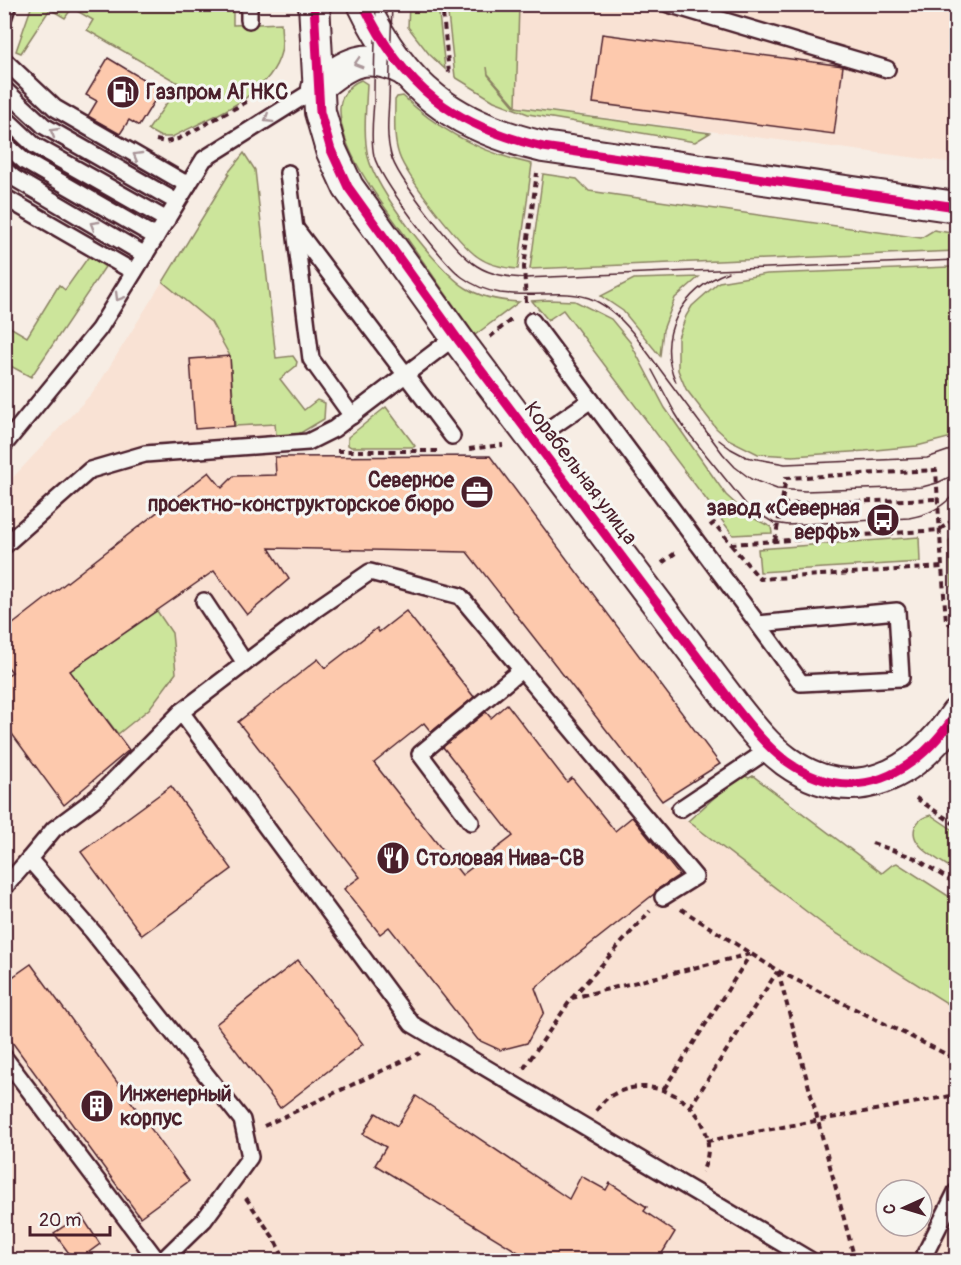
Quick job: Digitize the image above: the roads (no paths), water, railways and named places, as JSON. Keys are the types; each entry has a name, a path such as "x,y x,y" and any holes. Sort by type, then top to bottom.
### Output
{"street":[{"name":"Корабельная улица","path":"314,4 320,112 327,140 348,187 456,336 520,442 771,748 785,760 813,776 847,783 865,782 900,771 922,755 936,742 957,714"},
{"path":"363,4 382,40 404,70 430,95 468,122 500,136 543,147 957,207"},
{"path":"317,88 337,71 369,60 388,62 404,70"}],"lane":[{"path":"4,16 8,4"},
{"path":"669,4 887,69"},
{"path":"4,60 55,108 188,185"},
{"path":"4,445 99,329 204,159 317,88"},
{"path":"4,89 44,126 177,202"},
{"path":"4,117 34,145 167,220"},
{"path":"4,143 24,161 156,237"},
{"path":"4,169 14,178 145,255"},
{"path":"288,173 311,358 352,416"},
{"path":"4,197 134,272"},
{"path":"295,228 452,436"},
{"path":"528,315 801,682 901,678 897,611 758,624"},
{"path":"4,546 90,470 145,454 308,442 326,434 456,336"},
{"path":"520,442 591,400"},
{"path":"4,888 54,830 97,797 181,712 316,609 370,572 460,596 694,877 663,897"},
{"path":"204,601 245,663"},
{"path":"471,822 420,754 522,670"},
{"path":"181,712 412,1024 810,1260"},
{"path":"680,809 771,748"},
{"path":"29,859 100,941 242,1120 250,1157 204,1220 163,1260"},
{"path":"4,1057 157,1260"},
{"path":"922,1260 957,1192"}],"tram line":[{"path":"376,4 372,135 374,156 387,182 413,220 462,277 480,287 500,293 572,294 601,304 616,315 633,333 723,454 751,479 777,489 805,491 922,487 956,474"},
{"path":"392,4 388,128 391,155 395,166 428,214 468,259 488,272 525,278 956,260"},
{"path":"676,382 670,365 669,348 671,331 677,316 698,290 728,272"},
{"path":"652,370 685,429 748,507 774,523 788,525 909,518 935,509 956,492"},
{"path":"719,440 746,457 785,464 927,458 956,448"}],"place":[{"name":"Газпром АГНКС","path":"123,92"},
{"name":"Северное проектно-конструкторское бюро","path":"477,492"},
{"name":"завод «Северная верфь»","path":"883,520"},
{"name":"Столовая Нива-СВ","path":"393,858"},
{"name":"Инженерный корпус","path":"97,1106"}]}
